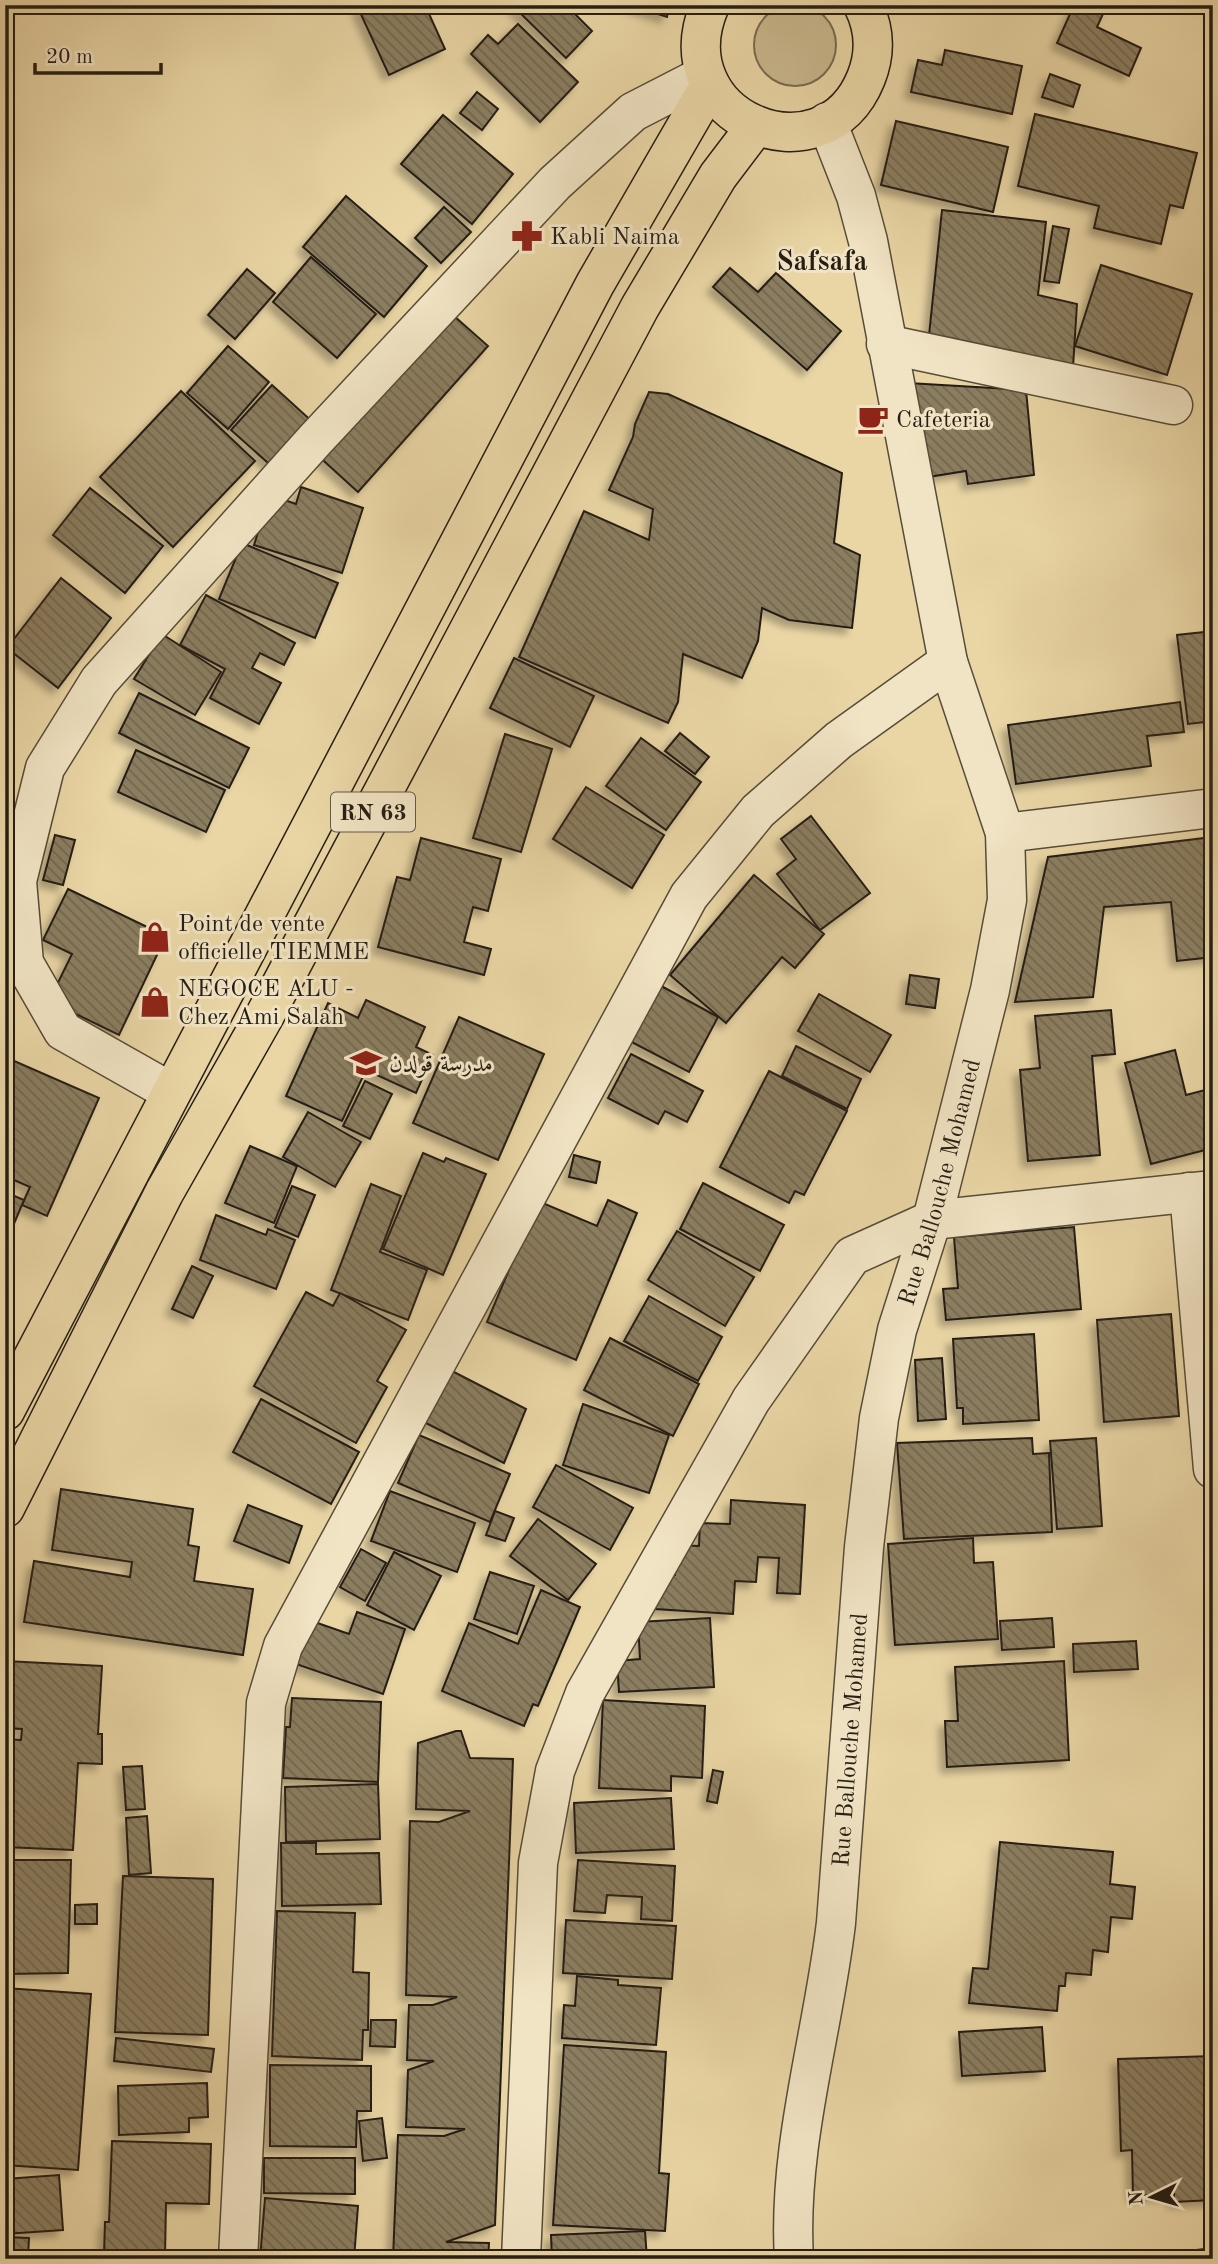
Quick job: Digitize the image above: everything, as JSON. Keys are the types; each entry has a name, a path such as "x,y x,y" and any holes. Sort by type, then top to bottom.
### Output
{"main road":[{"path":"709,5 700,37 707,80 721,102 737,117 779,132 804,131 827,122 847,108 862,88 871,66 874,41 869,9"},
{"name":"RN 63","path":"5,1411 595,284 707,80"},
{"name":"RN 63","path":"5,1508 164,1193 278,991 640,307 718,176 756,126"}],"street":[{"path":"171,1093 63,1031 24,963 17,881 45,768 99,681 314,441 555,183 633,112 707,80"},
{"name":"Rue Ballouche Mohamed","path":"794,2259 792,2216 796,2176 836,1923 870,1483 897,1330 932,1220 990,990 1007,900 1005,832 948,662 856,195 827,122"},
{"path":"886,344 1173,405"},
{"path":"238,2259 266,1703 283,1646 689,895 758,811 839,740 948,662"},
{"path":"1005,832 1213,808"},
{"path":"521,2259 538,1863 560,1758 585,1693 751,1400 852,1256 932,1220 1201,1191 1213,1469"}],"shaded area":[{"path":"795,4 811,7 824,16 833,29 836,45 833,61 824,74 811,83 795,86 779,83 766,74 757,61 754,45 757,29 766,16 779,7"}],"building":[{"path":"364,5 425,5 445,49 389,75 358,8"},
{"path":"566,5 592,31 566,58 513,6"},
{"path":"630,5 669,5 667,17"},
{"path":"1074,5 1107,5 1097,27 1141,48 1129,76 1057,43"},
{"path":"518,24 578,82 540,122 471,54 488,35 498,44"},
{"path":"945,50 1022,66 1012,114 911,92 918,60 942,65"},
{"path":"1050,74 1080,85 1073,107 1042,97"},
{"path":"477,92 498,109 482,130 460,113"},
{"path":"1035,114 1197,153 1183,208 1170,205 1161,244 1094,228 1099,206 1018,186"},
{"path":"443,115 513,174 472,224 401,164"},
{"path":"896,121 1008,147 993,212 881,185"},
{"path":"346,196 427,266 384,317 303,247"},
{"path":"444,207 471,232 441,263 415,238"},
{"path":"942,210 1046,222 1038,295 1077,304 1073,367 928,345"},
{"path":"1053,226 1069,229 1059,283 1044,281"},
{"path":"311,257 376,314 337,358 273,302"},
{"path":"1101,265 1192,294 1167,375 1075,346"},
{"path":"730,268 758,292 776,273 841,331 807,370 713,287"},
{"path":"247,269 275,293 235,339 208,315"},
{"path":"445,308 488,346 358,492 315,453"},
{"path":"228,346 269,382 228,429 187,393"},
{"path":"908,383 1026,390 1034,475 968,484 966,471 922,478"},
{"path":"272,385 316,425 276,470 231,430"},
{"path":"181,391 255,461 173,547 100,477"},
{"path":"649,392 668,394 842,473 834,543 860,555 852,628 789,620 762,608 758,641 742,678 683,654 678,702 668,723 519,657 584,511 649,540 653,509 609,490 633,437 635,424"},
{"path":"301,487 363,508 342,573 254,545 270,495 296,504"},
{"path":"90,488 163,546 125,593 53,535"},
{"path":"242,543 338,583 315,638 219,599"},
{"path":"61,578 111,618 58,688 7,648"},
{"path":"206,595 295,643 284,665 260,653 252,668 281,683 259,724 210,698 225,669 180,645"},
{"path":"1213,631 1213,721 1188,724 1177,635"},
{"path":"162,634 221,672 195,715 134,679"},
{"path":"514,658 594,696 570,747 490,708"},
{"path":"139,693 249,748 229,788 119,733"},
{"path":"1180,702 1184,732 1147,736 1151,766 1016,784 1008,725"},
{"path":"680,733 709,757 695,774 665,751"},
{"path":"505,734 552,749 521,852 473,838"},
{"path":"641,738 701,782 666,830 606,786"},
{"path":"136,750 225,790 206,832 118,792"},
{"path":"586,787 664,835 632,888 553,839"},
{"path":"811,816 870,893 820,930 777,874 796,859 781,839"},
{"path":"55,835 75,840 63,885 43,880"},
{"path":"1213,837 1213,957 1177,961 1171,902 1104,907 1093,997 1015,1002 1048,857"},
{"path":"421,838 501,859 488,911 473,907 464,942 491,949 484,975 378,947 397,877 410,880"},
{"path":"754,875 824,934 795,968 782,957 726,1023 670,975"},
{"path":"68,889 166,936 119,1035 49,1001 72,954 43,940"},
{"path":"910,975 939,979 935,1008 906,1004"},
{"path":"654,982 718,1017 689,1072 624,1038"},
{"path":"819,994 891,1035 870,1072 798,1031"},
{"name":"مدرسة قولدن","path":"366,1000 425,1027 416,1047 433,1055 416,1093 366,1070 342,1121 286,1096 328,1003 358,1018"},
{"path":"1111,1010 1115,1054 1092,1056 1100,1155 1028,1161 1020,1070 1040,1068 1035,1016"},
{"path":"459,1017 544,1054 498,1160 413,1123"},
{"path":"796,1046 861,1079 847,1109 782,1076"},
{"path":"1175,1050 1186,1095 1213,1088 1213,1148 1151,1164 1125,1063"},
{"path":"631,1054 703,1091 687,1122 665,1111 658,1124 608,1098"},
{"path":"5,1057 99,1098 47,1216 22,1205 30,1187 5,1176"},
{"path":"769,1071 847,1111 804,1195 795,1191 789,1203 720,1167"},
{"path":"365,1081 392,1094 370,1139 343,1126"},
{"path":"308,1112 361,1142 335,1187 283,1157"},
{"path":"250,1146 297,1166 274,1223 225,1203"},
{"path":"423,1153 444,1162 446,1158 486,1174 443,1275 383,1249"},
{"path":"574,1155 600,1162 596,1183 569,1177"},
{"path":"703,1183 784,1225 760,1271 680,1229"},
{"path":"371,1184 401,1196 380,1252 427,1270 408,1320 331,1290"},
{"path":"292,1186 315,1195 298,1237 275,1227"},
{"path":"5,1192 24,1200 5,1245"},
{"path":"608,1200 637,1213 576,1360 487,1322 538,1201 597,1226"},
{"path":"216,1215 266,1235 268,1229 295,1240 276,1289 200,1260"},
{"path":"1074,1227 1081,1309 946,1320 943,1289 958,1288 954,1237"},
{"path":"677,1231 754,1277 725,1326 648,1280"},
{"path":"192,1266 213,1276 193,1318 172,1309"},
{"path":"306,1292 333,1306 340,1293 406,1330 377,1381 387,1387 356,1443 254,1386"},
{"path":"649,1296 722,1337 698,1381 624,1341"},
{"path":"1171,1314 1179,1416 1104,1422 1097,1320"},
{"path":"1034,1334 1039,1420 963,1424 963,1408 957,1408 953,1339"},
{"path":"610,1338 699,1384 673,1436 584,1390"},
{"path":"942,1358 946,1419 918,1421 915,1360"},
{"path":"450,1370 526,1409 504,1463 424,1422"},
{"path":"261,1399 359,1452 331,1504 233,1452"},
{"path":"583,1404 669,1435 649,1493 563,1465"},
{"path":"419,1435 510,1474 490,1522 398,1483"},
{"path":"1032,1438 1033,1454 1049,1453 1052,1532 904,1539 897,1443"},
{"path":"1096,1438 1102,1526 1057,1529 1050,1441"},
{"path":"556,1465 633,1508 610,1550 533,1507"},
{"path":"61,1489 193,1509 188,1545 199,1547 194,1581 253,1589 243,1655 24,1622 34,1561 130,1577 132,1562 52,1550"},
{"path":"390,1491 475,1523 457,1572 371,1541"},
{"path":"731,1500 805,1505 800,1594 777,1593 779,1558 758,1557 756,1582 735,1581 733,1614 655,1609 658,1574 675,1575 676,1545 699,1546 700,1523 730,1524"},
{"path":"248,1505 302,1526 289,1563 234,1541"},
{"path":"495,1511 514,1518 505,1541 486,1535"},
{"path":"538,1519 596,1564 568,1600 510,1556"},
{"path":"973,1538 974,1563 993,1562 998,1639 895,1645 888,1544"},
{"path":"361,1549 386,1563 365,1601 340,1587"},
{"path":"394,1552 441,1576 414,1630 367,1605"},
{"path":"490,1572 534,1586 517,1634 474,1619"},
{"path":"541,1590 580,1607 538,1706 533,1704 524,1726 442,1691 469,1623 518,1644"},
{"path":"357,1612 405,1629 383,1694 293,1663 309,1620 349,1634"},
{"path":"710,1618 714,1687 619,1692 617,1661 640,1659 638,1622"},
{"path":"1052,1618 1054,1647 1002,1650 1000,1621"},
{"path":"1136,1641 1138,1669 1074,1672 1073,1644"},
{"path":"5,1661 102,1666 98,1734 102,1734 102,1764 78,1763 73,1850 5,1847 5,1739 21,1740 22,1729 5,1728"},
{"path":"1064,1661 1069,1760 947,1767 945,1721 958,1721 955,1667"},
{"path":"292,1698 381,1702 378,1782 283,1778 286,1727 290,1727"},
{"path":"603,1700 705,1706 702,1778 671,1776 671,1791 599,1788"},
{"path":"461,1731 470,1758 513,1759 495,2225 446,2242 489,2243 488,2259 393,2259 398,2135 444,2136 465,2129 406,2127 408,2070 434,2061 407,2060 409,2005 433,2005 457,1997 406,1995 410,1821 439,1822 470,1811 416,1809 418,1743"},
{"path":"142,1766 145,1809 126,1810 123,1767"},
{"path":"713,1770 723,1772 717,1803 707,1801"},
{"path":"378,1784 380,1839 286,1842 285,1787"},
{"path":"671,1798 674,1849 576,1853 574,1803"},
{"path":"147,1816 151,1873 129,1875 126,1818"},
{"path":"1000,1842 1113,1852 1110,1884 1135,1887 1132,1919 1111,1917 1108,1952 1093,1950 1091,1975 1066,1973 1065,1986 1059,1986 1057,2011 969,2003 973,1968 988,1969"},
{"path":"281,1843 316,1843 316,1854 379,1853 381,1904 282,1906"},
{"path":"5,1860 71,1860 68,1973 5,1974"},
{"path":"578,1860 675,1866 672,1921 641,1919 642,1897 607,1895 605,1913 574,1911"},
{"path":"123,1876 213,1879 208,2035 115,2032"},
{"path":"97,1904 97,1924 75,1924 75,1905"},
{"path":"277,1911 355,1913 353,1972 369,1973 368,2030 363,2030 362,2060 272,2056"},
{"path":"566,1920 676,1926 672,1979 563,1973"},
{"path":"577,1976 618,1980 618,1985 661,1988 656,2045 562,2038 564,2005 575,2006"},
{"path":"5,1988 91,1994 78,2170 5,2165"},
{"path":"371,2020 396,2020 395,2047 370,2046"},
{"path":"1042,2027 1045,2071 962,2076 959,2032"},
{"path":"116,2038 214,2049 211,2072 114,2061"},
{"path":"564,2045 666,2052 659,2173 669,2174 665,2231 553,2225"},
{"path":"1213,2056 1213,2200 1174,2202 1174,2194 1133,2196 1132,2150 1121,2151 1118,2059"},
{"path":"270,2065 371,2066 371,2111 357,2111 356,2147 270,2146"},
{"path":"207,2083 208,2117 189,2118 189,2132 119,2135 118,2086"},
{"path":"382,2118 387,2158 363,2161 359,2121"},
{"path":"112,2141 211,2144 209,2204 166,2203 165,2256 104,2254 105,2222 109,2222"},
{"path":"264,2158 355,2158 355,2194 264,2193"},
{"path":"59,2175 63,2230 5,2234 5,2179"},
{"path":"265,2198 358,2206 354,2259 260,2259"},
{"path":"645,2231 647,2259 552,2259 551,2235"},
{"path":"5,2237 29,2238 28,2259 5,2259"},
{"path":"1213,2248 1213,2259 1158,2259 1157,2255"}],"place":[{"name":"Kabli Naima","path":"527,236"},
{"name":"Cafeteria","path":"873,419"},
{"name":"Point de vente officielle TIEMME","path":"155,937"},
{"name":"NEGOCE ALU - Chez Ami Salah","path":"155,1002"},
{"name":"مدرسة قولدن","path":"366,1063"}],"district":[{"name":"Safsafa","path":"822,260"}]}
